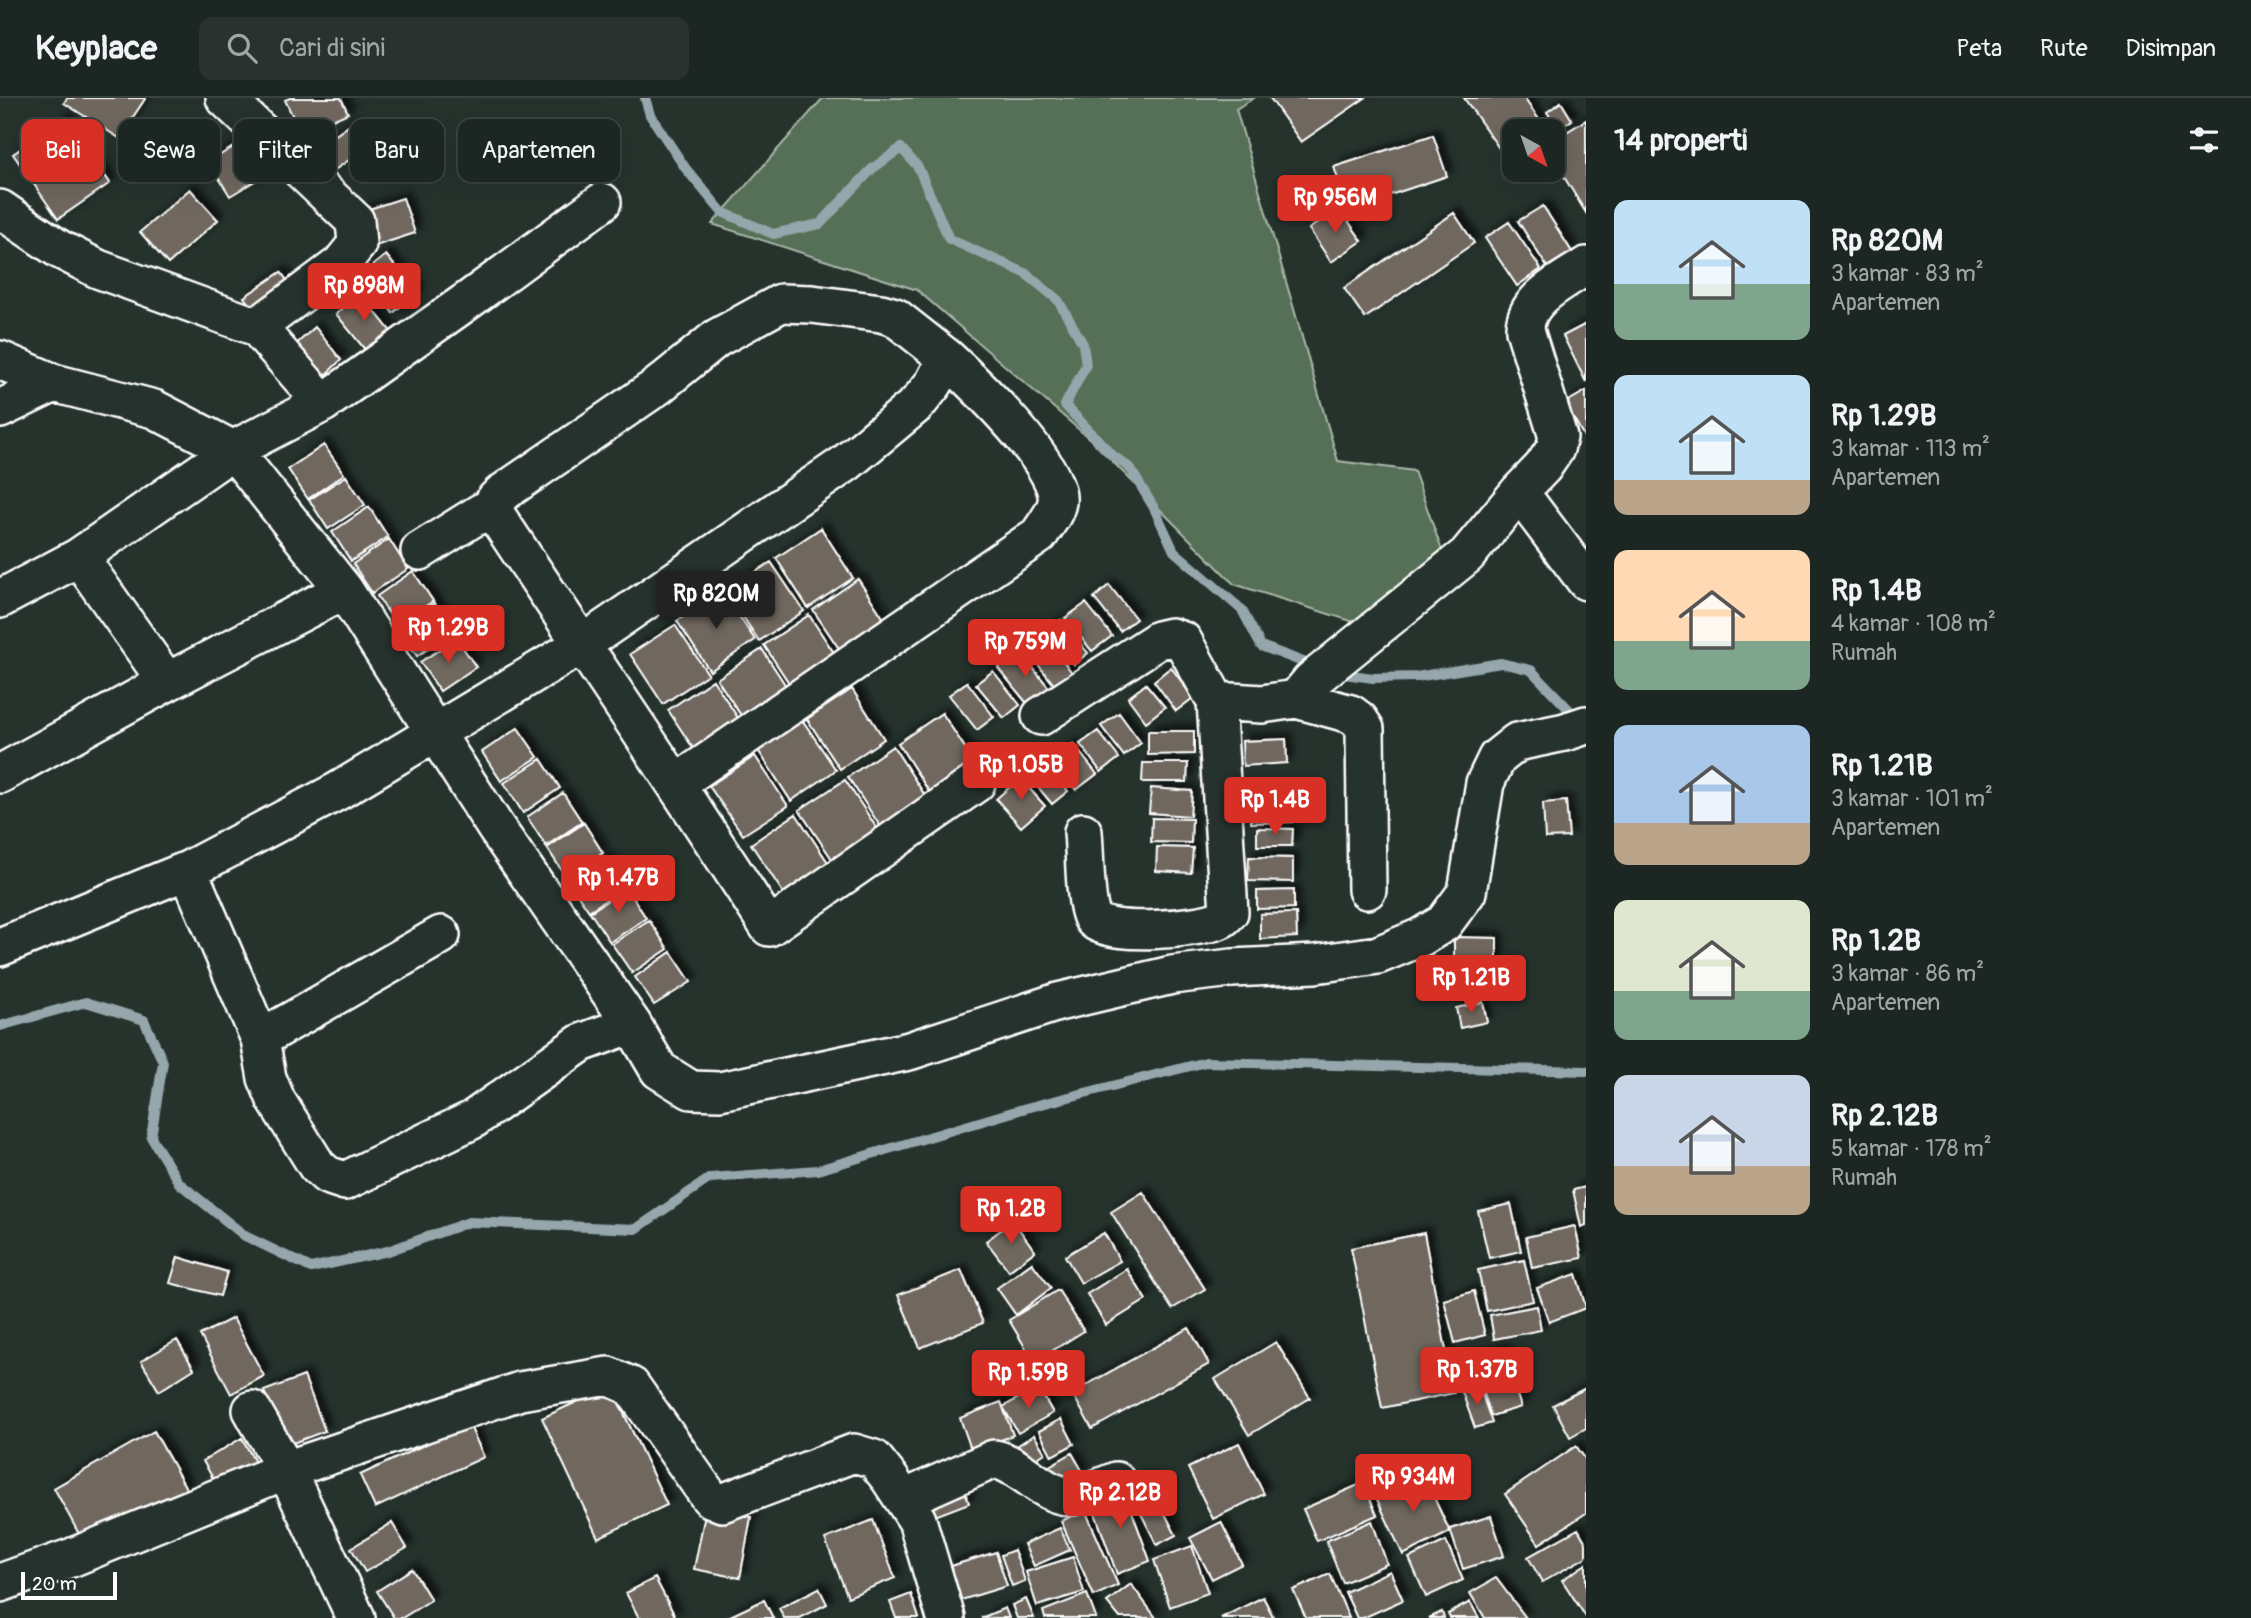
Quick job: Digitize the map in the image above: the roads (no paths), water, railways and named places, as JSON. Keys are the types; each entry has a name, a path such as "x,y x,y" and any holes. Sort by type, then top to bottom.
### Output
{"street":[{"path":"225,98 355,221 357,244 341,264 257,327"},
{"path":"0,600 79,557 233,450 323,403 602,202"},
{"path":"0,209 59,249 98,269 257,327 323,403"},
{"path":"1216,701 1262,704 1303,690 1467,555 1543,467 1555,449 1558,437 1524,319 1535,302 1586,266"},
{"path":"492,509 501,494 658,386 718,338 781,303 812,304 895,317 947,358 996,404 1046,468 1057,486 1058,501 1054,513 1039,535 677,783"},
{"path":"0,947 188,870 338,791 581,645 846,463 917,404 934,383 947,358"},
{"path":"0,360 54,383 153,409 233,450 344,590 496,828 632,1024 659,1070 691,1090 720,1091 909,1051 1058,1002 1172,975 1232,968 1315,964 1378,955 1420,937 1444,923 1467,892 1485,783 1497,758 1517,742 1576,729"},
{"path":"0,409 54,383"},
{"path":"1519,492 1586,581"},
{"path":"420,551 482,512 492,509"},
{"path":"492,509 581,645 677,783 769,927 976,783"},
{"path":"79,557 167,682"},
{"path":"0,774 167,682 344,590"},
{"path":"1041,716 1158,640 1171,637 1183,641 1216,701 1229,912 1220,920 1208,923 1151,930 1113,929 1098,924 1093,919 1089,906 1083,832"},
{"path":"1303,690 1352,714 1365,729 1367,890"},
{"path":"188,870 260,1039 267,1078 276,1100 317,1166 335,1180 345,1181 472,1120 581,1043 632,1024"},
{"path":"260,1039 441,935"},
{"path":"0,1583 73,1557 286,1470 520,1391 608,1376 631,1386 710,1498 722,1503 854,1453 874,1460 904,1499 916,1520 946,1618"},
{"path":"252,1410 286,1470 356,1618"},
{"path":"904,1499 994,1459 1014,1465 1046,1490 1065,1496 1085,1493 1116,1481"}],"waterway":[{"path":"645,98 650,115 686,169 722,212 773,234 820,224 872,169 901,148 918,167 949,239 1025,273 1058,300 1083,344 1086,365 1065,405 1112,455 1130,468 1154,508 1174,551 1242,610 1261,646 1316,667"},
{"path":"1337,673 1373,678 1416,677 1501,663 1531,670 1579,720"},
{"path":"0,1026 86,1002 144,1020 163,1062 151,1137 179,1183 245,1236 311,1268 388,1251 469,1222 636,1229 710,1178 818,1170 1026,1108 1206,1062 1586,1071"}]}
